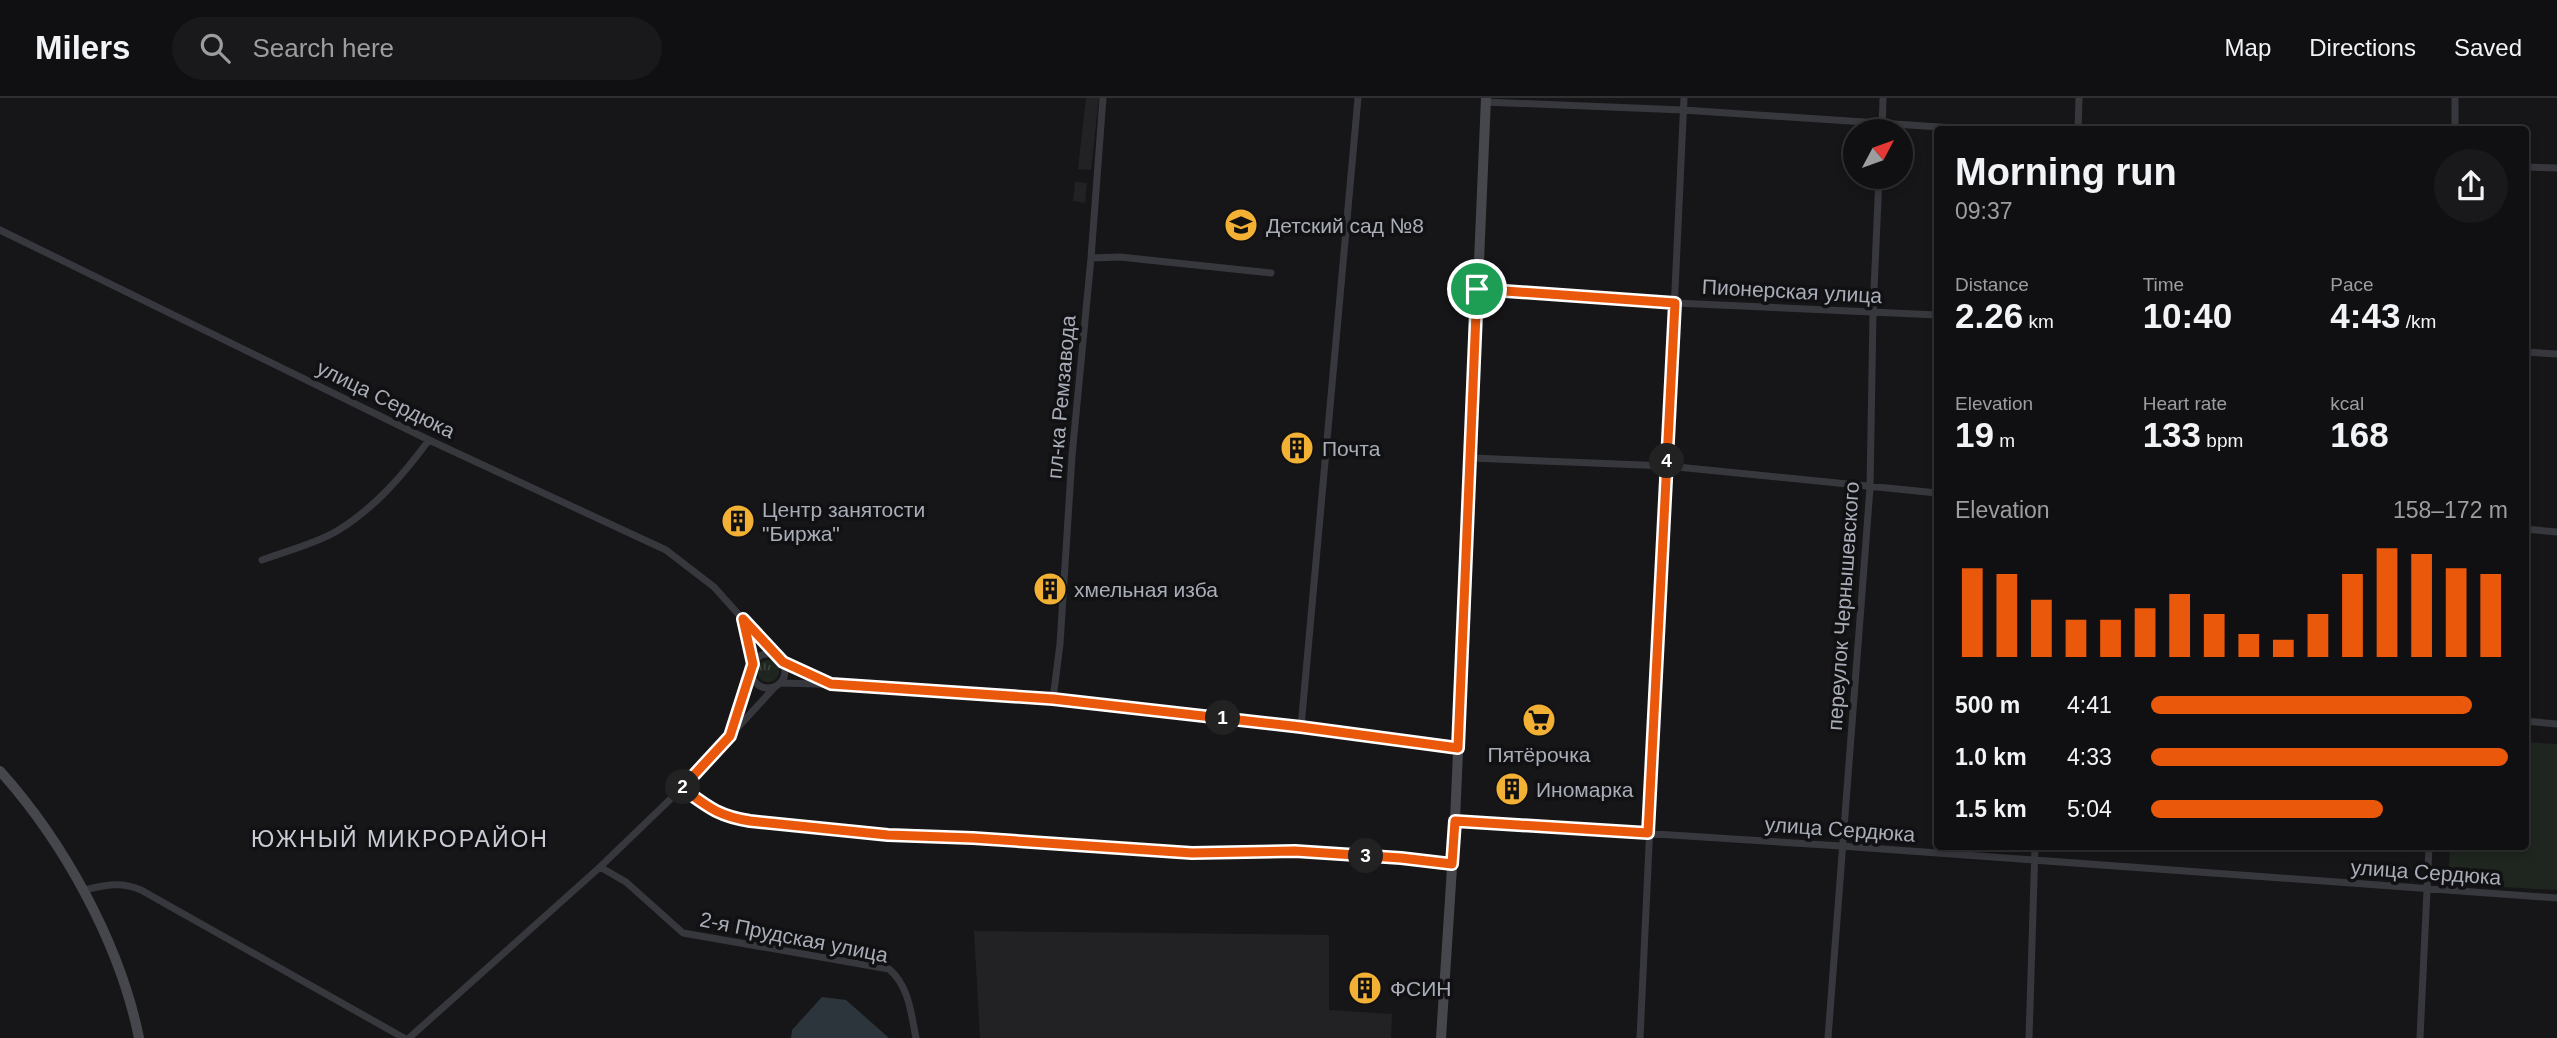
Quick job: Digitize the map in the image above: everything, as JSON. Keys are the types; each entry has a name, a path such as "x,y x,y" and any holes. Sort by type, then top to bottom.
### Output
{"main road":[{"path":"1441,1038 1455,821 1485,100"},
{"path":"0,771 24,797 84,890 116,962 139,1038"}],"street":[{"name":"пл-ка Ремзавода","path":"1053,699 1060,644 1072,456 1104,98"},
{"path":"1301,727 1357,98"},
{"path":"1640,1038 1684,98"},
{"path":"1882,119 1883,98"},
{"path":"2078,126 2079,98"},
{"path":"2455,98 2455,126"},
{"path":"1485,100 1843,120"},
{"path":"1913,124 1934,126"},
{"path":"2529,167 2557,169"},
{"name":"переулок Чернышевского","path":"1828,1038 1870,488 1873,313 1879,189"},
{"name":"улица Сердюка","path":"0,230 429,440 666,550 714,587 775,655"},
{"path":"1091,258 1120,257 1271,273"},
{"name":"Пионерская улица","path":"1477,289 1675,303 1934,315"},
{"path":"2529,352 2557,354"},
{"path":"262,560 336,532 367,510 391,488 429,440"},
{"path":"1472,458 1667,466 1934,493"},
{"path":"2529,529 2557,532"},
{"path":"730,736 753,664 743,619"},
{"path":"753,664 760,656 775,655 783,662 831,684"},
{"path":"84,890 112,883 141,890 406,1038 600,867 682,788 778,685 786,673 783,662"},
{"path":"751,673 759,686 831,684 1053,699 1458,748"},
{"path":"2529,721 2557,724"},
{"path":"682,788 727,818 888,835 1192,853 1295,851 1452,864"},
{"name":"улица Сердюка","path":"1455,821 2557,898"},
{"path":"2029,1038 2035,850"},
{"path":"2420,1038 2429,850"},
{"name":"2-я Прудская улица","path":"600,867 626,882 683,933 888,969 904,988 916,1038"}],"shaded area":[{"path":"1086,98 1099,98 1091,170 1078,169"},
{"path":"1075,182 1087,183 1085,203 1073,201"},
{"path":"974,931 1329,935 1329,1010 1392,1014 1391,1038 980,1038"},
{"path":"822,997 846,1000 889,1038 791,1038 792,1030"}],"green space":[{"path":"768,660 776,663 779,671 776,679 768,682 760,679 757,671 760,663"},
{"path":"2529,742 2557,744 2557,890 2448,884 2450,850 2529,850"}],"place":[{"name":"Детский сад №8","path":"1241,225"},
{"name":"Почта","path":"1297,448"},
{"name":"Центр занятости \"Биржа\"","path":"738,521"},
{"name":"хмельная изба","path":"1050,589"},
{"name":"Пятёрочка","path":"1539,720"},
{"name":"Иномарка","path":"1512,789"},
{"name":"ФСИН","path":"1365,988"}],"district":[{"name":"ЮЖНЫЙ МИКРОРАЙОН","path":"400,839"}],"route":[{"path":"1477,289 1675,303 1648,833 1455,821 1452,864 1295,851 1192,853 888,835 750,821 727,818 682,788 730,736 753,664 743,619 783,662 831,684 1053,699 1458,748 1477,289"}]}
